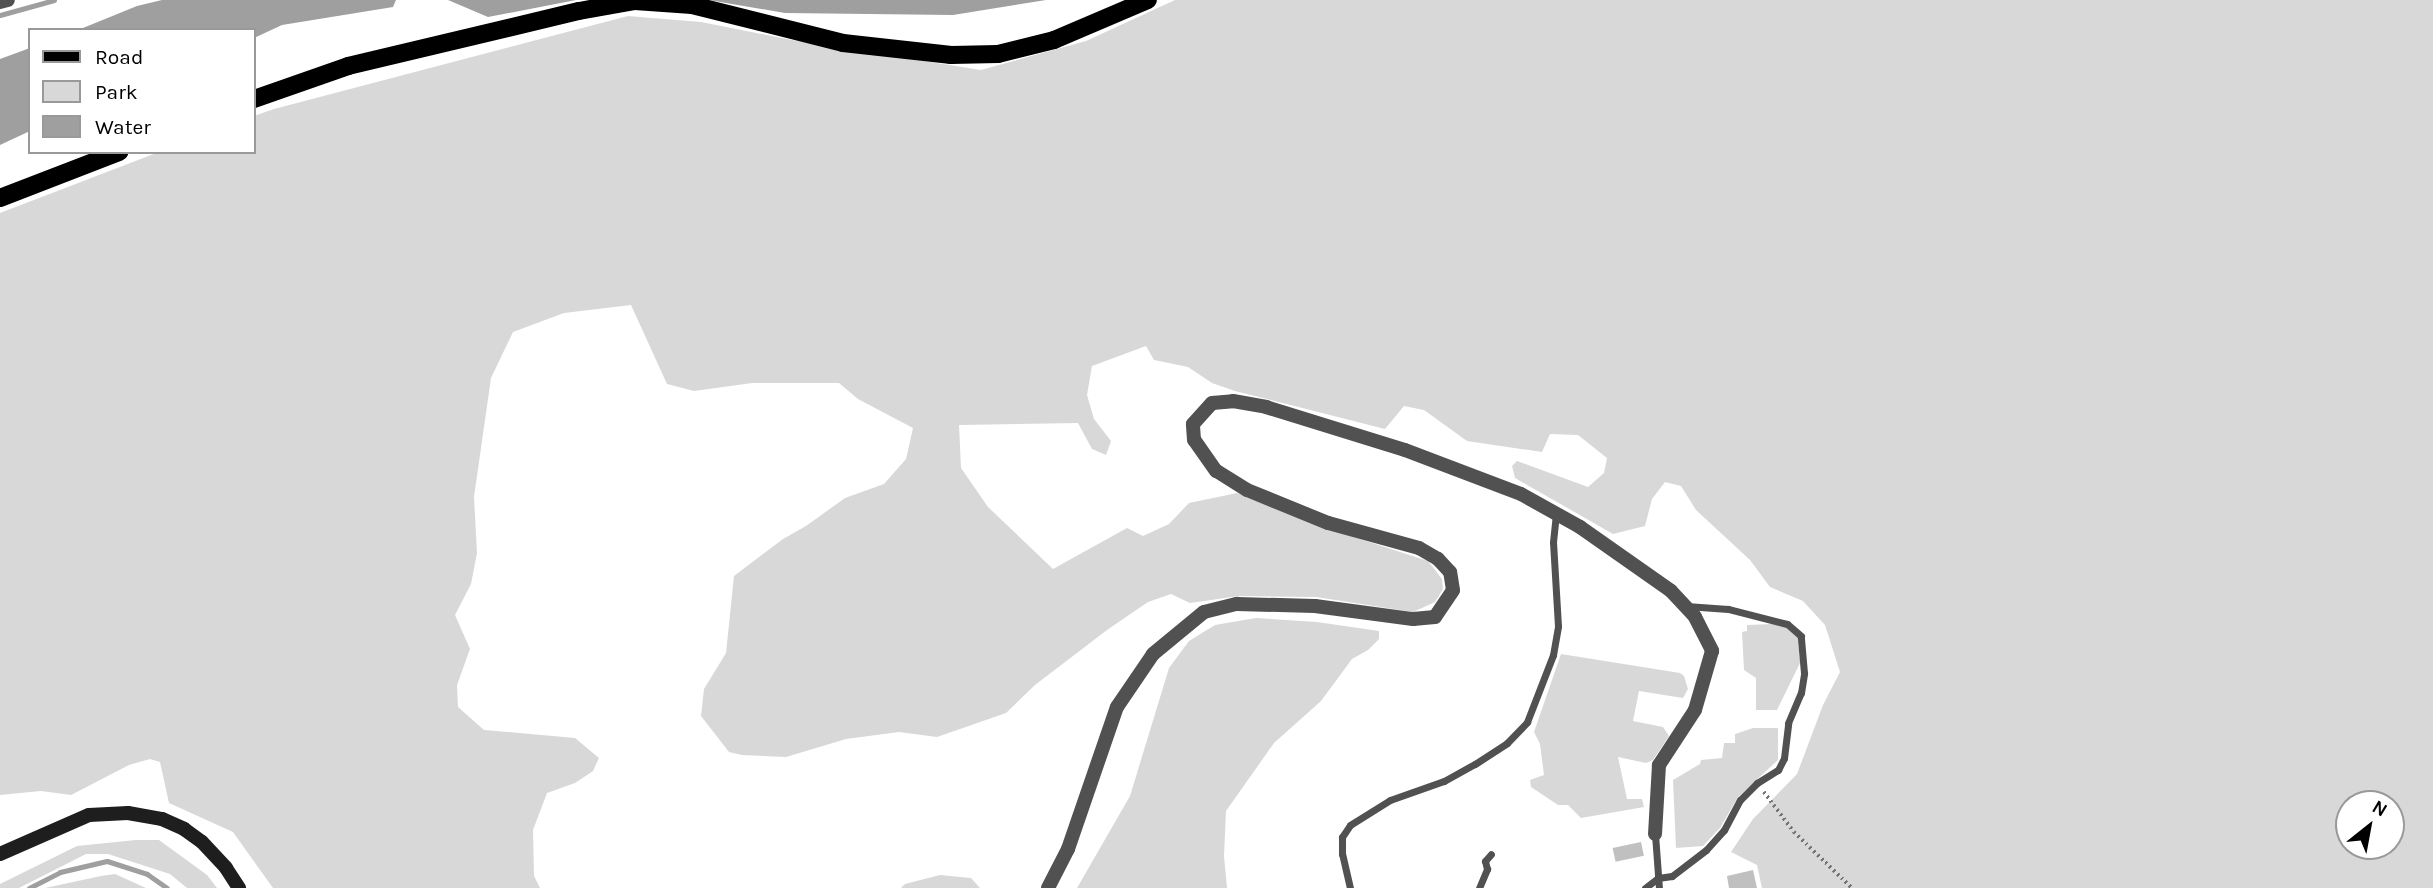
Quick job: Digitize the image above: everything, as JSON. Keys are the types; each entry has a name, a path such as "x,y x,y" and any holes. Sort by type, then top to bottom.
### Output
{"main road":[{"path":"256,98 348,66 579,11 635,1 692,5 843,43 951,55 998,54 1054,40 1148,0"},
{"path":"0,198 114,154"},
{"path":"0,854 89,815 128,813 162,819 184,829 210,850 239,888"}],"street":[{"path":"0,2 8,0"},
{"path":"1048,888 1068,849 1117,707 1153,653 1204,611 1237,604 1315,606 1413,619 1435,617 1453,590 1450,572 1438,559 1419,548 1328,523 1247,490 1216,471 1194,440 1193,424 1212,403 1233,401 1266,407 1405,450 1521,494 1556,512 1645,570 1671,591 1695,617 1712,651 1695,710 1658,765 1655,834"}],"lane":[{"path":"1350,888 1342,854 1342,837 1350,825 1390,800 1444,781 1475,764 1507,743 1527,722 1553,655 1558,626 1553,542 1556,512"},
{"path":"1645,888 1658,878 1672,876 1706,850 1724,830 1740,800 1757,783 1778,770 1784,758 1788,723 1801,693 1804,673 1801,636 1787,624 1701,605 1685,606"},
{"path":"1655,834 1659,888"},
{"path":"1479,888 1487,869 1485,861 1491,854"}],"path":[{"path":"1757,783 1794,832 1852,888"}],"green space":[{"path":"1175,0 2433,0 2433,888 1762,888 1757,865 1731,852 1753,819 1797,774 1823,705 1840,672 1825,625 1803,601 1770,587 1750,560 1696,510 1681,486 1665,482 1652,499 1645,526 1613,534 1515,478 1512,466 1517,461 1588,487 1604,473 1607,458 1578,435 1550,434 1542,452 1467,441 1424,410 1404,406 1385,429 1235,391 1212,383 1188,367 1154,360 1146,346 1092,366 1087,395 1094,419 1111,441 1106,455 1092,449 1078,423 959,425 961,468 988,507 1053,569 1127,528 1143,536 1169,524 1189,503 1237,493 1326,528 1428,561 1442,579 1443,589 1435,602 1413,612 1316,597 1239,596 1190,603 1171,594 1148,602 1107,630 1035,685 1006,713 937,737 899,732 846,739 786,757 729,752 701,716 704,689 726,653 734,576 783,539 845,498 884,484 906,459 913,428 858,399 839,383 752,383 694,391 667,384 631,305 564,313 513,332 491,378 474,497 477,553 471,584 455,615 470,649 457,685 458,707 484,730 575,738 599,758 593,771 575,783 547,793 533,830 534,876 540,888 273,888 233,832 169,803 160,762 150,759 129,765 71,795 41,791 0,795 0,213 154,154 256,154 256,115 628,16 701,22 792,40 981,70 1086,41"},
{"path":"1256,618 1317,622 1379,631 1379,639 1368,650 1352,659 1321,701 1274,743 1226,811 1224,856 1227,888 1077,888 1130,796 1169,668 1189,641 1215,625"},
{"path":"1773,624 1787,628 1798,638 1800,663 1777,710 1756,710 1756,678 1744,670 1742,632 1747,631 1747,625"},
{"path":"1561,654 1680,673 1684,676 1688,689 1683,698 1639,691 1633,721 1663,727 1669,736 1653,760 1646,763 1618,757 1627,799 1642,799 1644,807 1581,818 1568,805 1558,805 1531,787 1530,780 1544,775 1540,744 1534,732"},
{"path":"1753,728 1778,728 1778,760 1738,797 1720,828 1703,846 1676,848 1673,780 1700,764 1701,760 1722,758 1724,743 1735,743 1735,734"},
{"path":"159,840 207,875 217,888 187,888 170,874 108,854 86,854 19,888 0,888 0,884 77,846"},
{"path":"115,874 146,888 45,888 101,876"},
{"path":"940,875 971,878 980,888 901,888 905,884"}],"water":[{"path":"162,0 396,0 393,7 282,25 256,37 256,28 83,28 137,6"},
{"path":"448,0 576,0 488,17"},
{"path":"709,0 1046,0 953,15 785,13"},
{"path":"28,49 28,132 0,145 0,59"}],"building":[{"path":"1641,842 1644,856 1616,862 1613,848"},
{"path":"1753,870 1757,888 1729,888 1727,876"}],"waterway":[{"path":"0,15 54,0"},
{"path":"29,888 60,872 107,861 147,874 167,888"}]}
